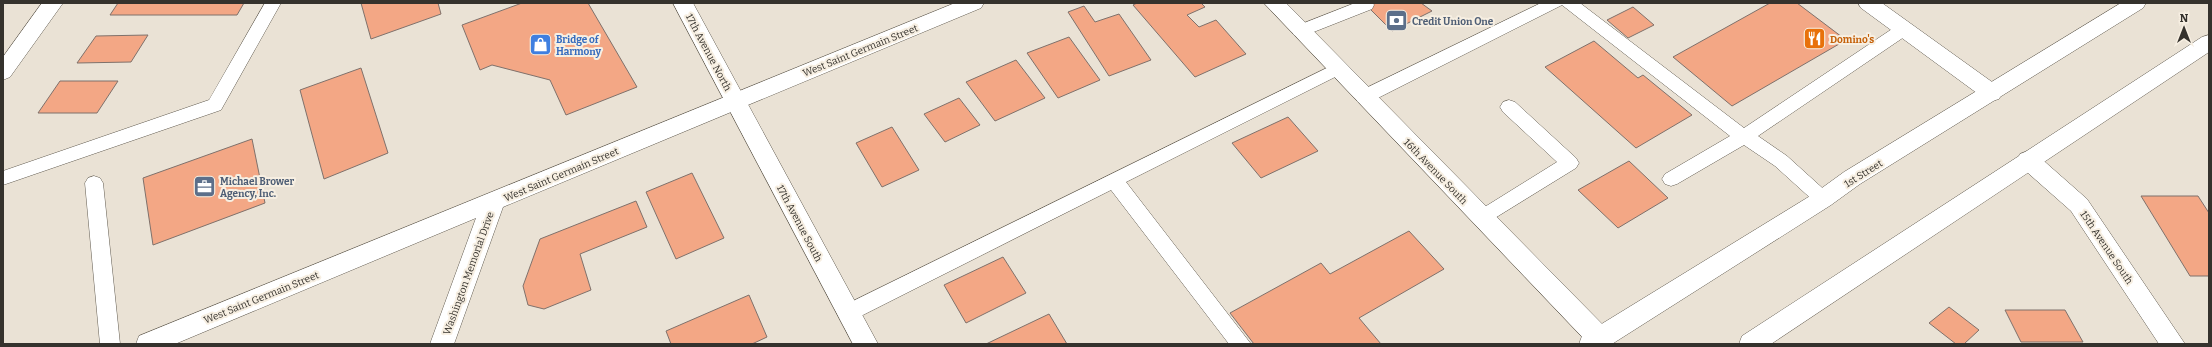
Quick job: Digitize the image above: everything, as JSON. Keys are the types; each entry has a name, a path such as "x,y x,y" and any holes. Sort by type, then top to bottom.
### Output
{"main road":[{"path":"3,72 53,3"},
{"name":"17th Avenue North","path":"683,3 735,102"},
{"name":"West Saint Germain Street","path":"148,344 974,3"},
{"name":"16th Avenue South","path":"1274,3 1482,218 1595,341"},
{"path":"1868,3 1992,93"},
{"name":"1st Street","path":"1595,341 1823,199 1852,178 2136,3"},
{"path":"1751,344 1933,226 2028,160 2209,42"},
{"name":"17th Avenue South","path":"735,102 866,344"},
{"name":"15th Avenue South","path":"2028,160 2078,205 2173,344"},
{"name":"Washington Memorial Drive","path":"442,344 494,201"}],"lane":[{"path":"3,178 215,105 274,3"},
{"path":"1364,97 1555,3"},
{"path":"1569,3 1724,123 1781,161 1823,199"},
{"path":"1300,31 1366,5"},
{"path":"1671,179 1745,136 1904,29"},
{"path":"848,312 1337,69"},
{"path":"1482,218 1520,192 1570,163 1509,107"},
{"path":"1114,180 1241,344"},
{"path":"94,183 110,344"}],"building":[{"path":"118,3 244,3 237,15 110,15"},
{"path":"361,3 438,3 441,14 371,39"},
{"name":"Bridge of Harmony","path":"522,3 588,3 637,87 566,115 550,80 492,65 480,70 462,25"},
{"path":"1137,3 1201,3 1205,7 1187,15 1199,27 1216,20 1246,54 1195,77 1133,5"},
{"name":"Credit Union One","path":"1364,3 1421,3 1432,11 1392,31"},
{"path":"1770,3 1797,3 1846,40 1732,106 1673,57"},
{"path":"1084,6 1095,22 1119,14 1151,60 1109,76 1068,12"},
{"path":"1633,7 1654,25 1628,38 1607,20"},
{"path":"148,35 131,62 77,63 96,36"},
{"path":"1069,37 1100,80 1058,98 1027,53"},
{"path":"1594,41 1638,78 1643,75 1692,115 1636,148 1545,67"},
{"path":"1016,60 1045,98 995,121 966,82"},
{"path":"361,68 388,153 324,179 300,90"},
{"path":"60,81 118,81 97,113 38,113"},
{"path":"959,98 980,125 945,142 924,114"},
{"path":"1288,117 1318,151 1261,178 1232,143"},
{"path":"892,127 919,170 882,187 856,143"},
{"path":"252,139 265,203 153,245 143,178"},
{"path":"1629,161 1668,198 1618,228 1578,190"},
{"path":"692,173 724,238 676,259 646,192"},
{"path":"2141,196 2198,196 2209,213 2209,276 2190,276"},
{"path":"636,201 647,227 580,254 591,290 544,309 528,305 523,286 540,239"},
{"path":"1409,231 1444,269 1359,318 1381,344 1254,344 1230,313 1321,263 1330,274"},
{"path":"1003,257 1026,293 966,323 944,285"},
{"path":"749,295 767,337 752,344 671,344 666,331"},
{"path":"1949,307 1979,330 1964,344 1956,344 1929,323"},
{"path":"2005,310 2065,310 2083,342 2021,342"},
{"path":"1049,314 1067,344 986,344"}],"place":[{"name":"Credit Union One","path":"1397,21"},
{"name":"Domino's","path":"1814,39"},
{"name":"Bridge of Harmony","path":"541,45"},
{"name":"Michael Brower Agency, Inc.","path":"205,187"}]}
